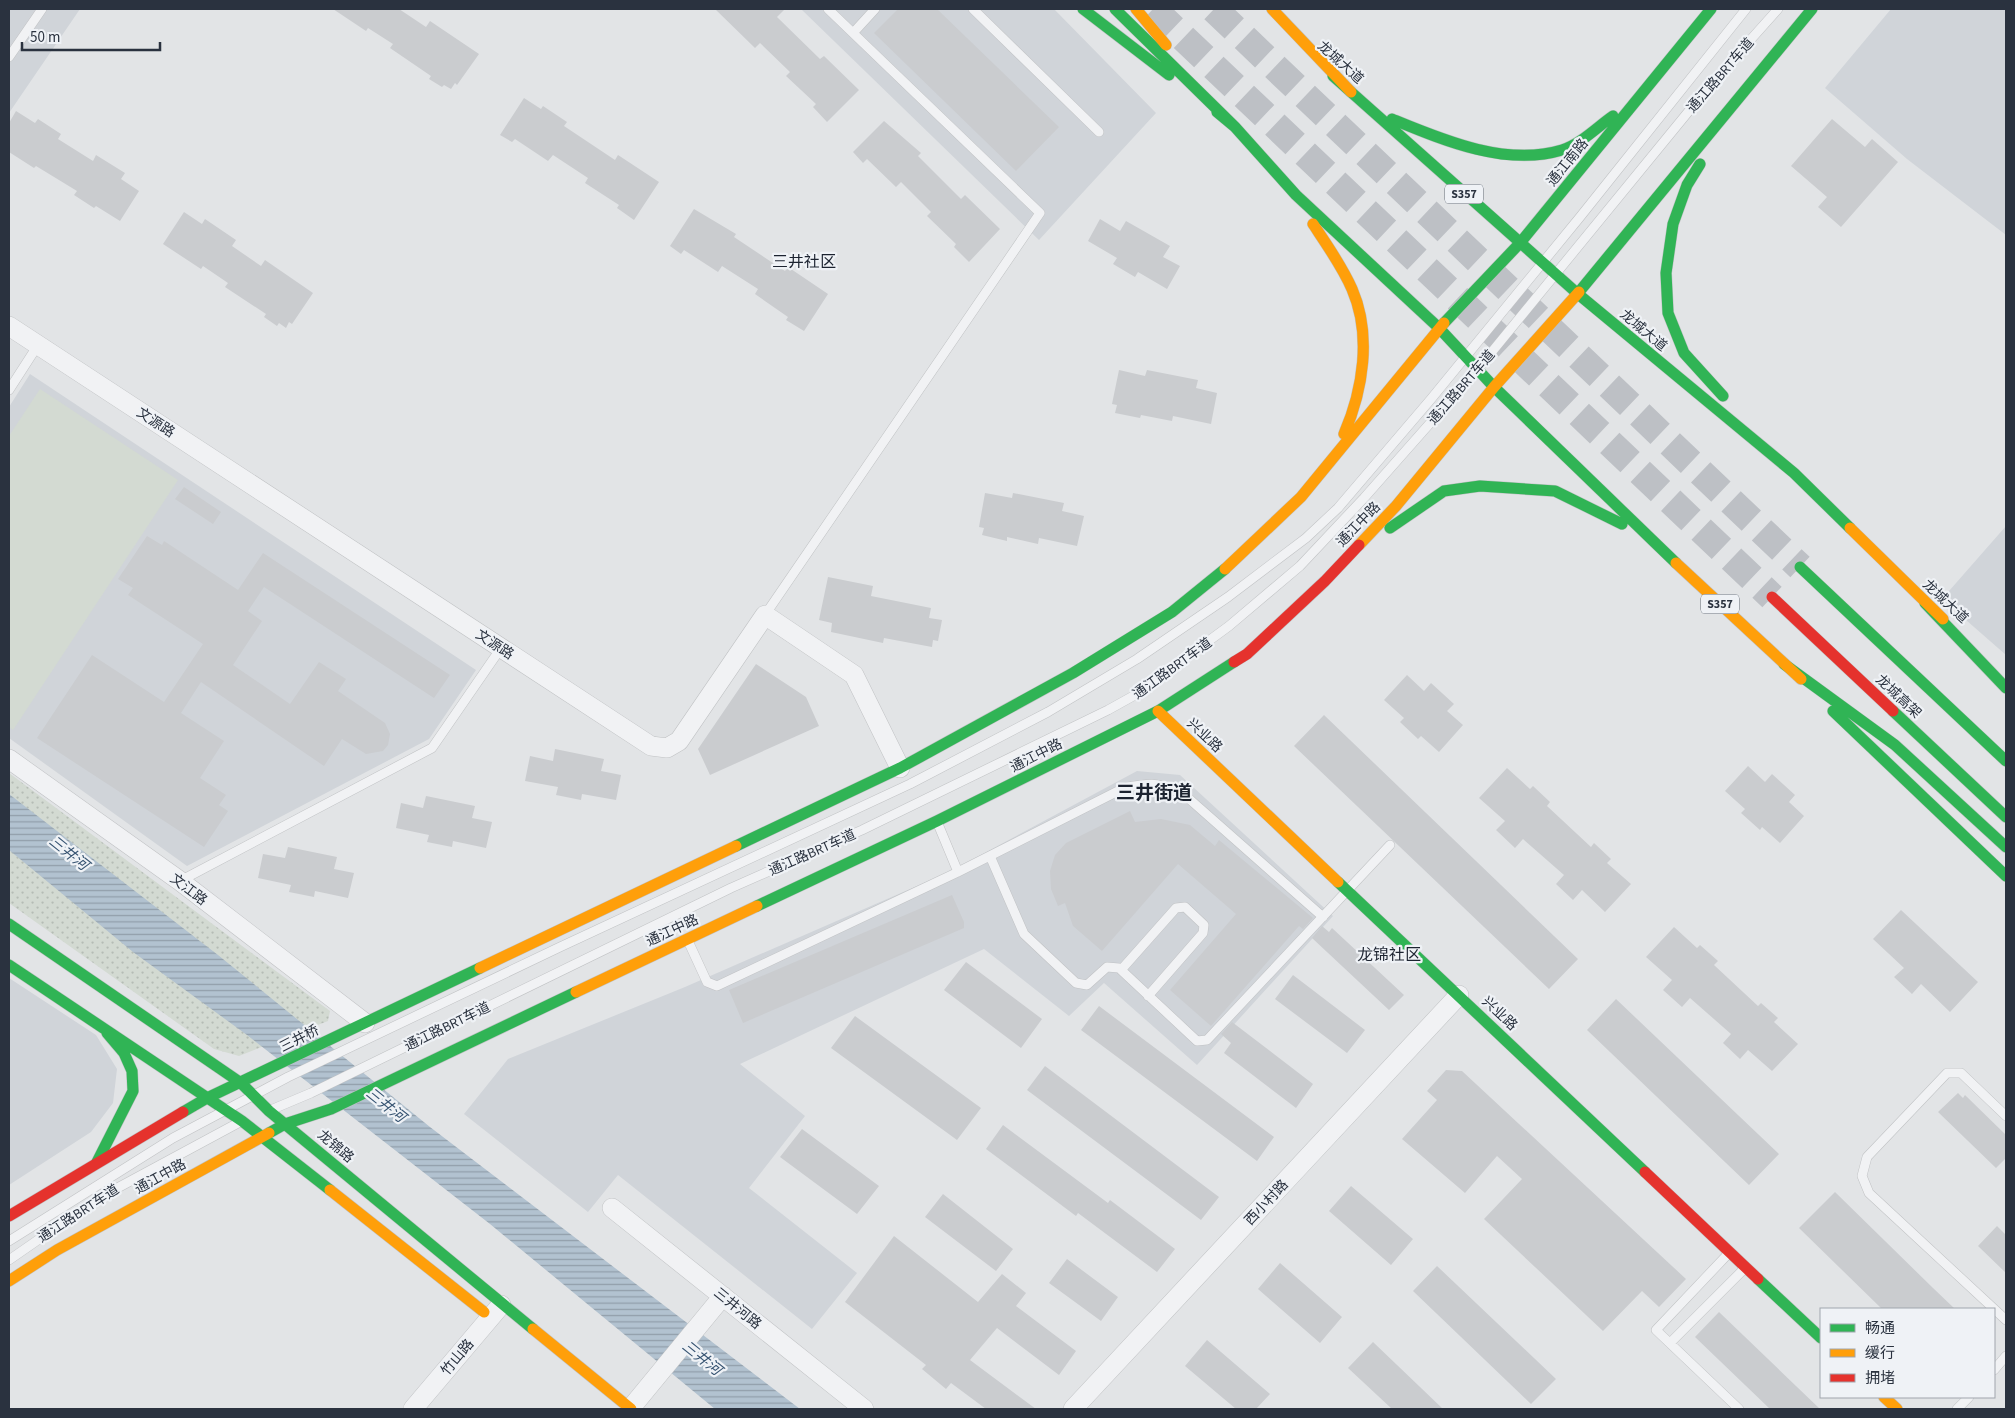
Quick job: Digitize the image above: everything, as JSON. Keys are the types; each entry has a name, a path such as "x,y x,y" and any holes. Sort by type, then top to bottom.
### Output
{"main road":[{"path":"1083,9 1235,127"},
{"path":"1115,9 1235,127"},
{"name":"S357","path":"1136,9 1235,127 1296,195 1439,328 1494,387 1654,542 2006,876"},
{"name":"龙城大道","path":"1260,9 1520,244 1794,472 1925,602 2006,678"},
{"path":"1272,9 1351,92"},
{"path":"1288,9 1351,92"},
{"name":"通江南路","path":"1439,328 1520,244 1711,9"},
{"path":"1578,294 1812,9"},
{"path":"1375,112 1442,139 1489,151 1531,154 1563,150 1613,116 1671,58"},
{"path":"1739,97 1687,185 1673,224 1666,273 1668,313 1684,353 1794,472"},
{"path":"1296,195 1353,291 1360,321 1360,392 1350,423 1324,470"},
{"name":"通江中路","path":"9,1281 57,1250 285,1124 331,1109 937,821 1158,710 1247,654 1325,581 1396,506 1494,387 1578,294"},
{"path":"365,1023 900,768 1073,673 1172,612 1214,579 1302,497 1439,328"},
{"path":"1325,581 1390,528 1444,491 1480,486 1555,491 1594,509 1654,542"},
{"name":"龙城高架","path":"1800,567 2006,761"},
{"name":"龙城高架","path":"1772,597 2006,817"},
{"path":"1925,602 2006,688"},
{"path":"1784,664 1895,745 2006,847"},
{"name":"兴业路","path":"1158,710 1820,1337"},
{"name":"龙锦路","path":"9,924 241,1083 254,1096 261,1114 285,1124 497,1315"},
{"path":"9,965 107,1033 124,1053 132,1071 133,1091 96,1163"},
{"name":"三井桥","path":"241,1083 365,1023"},
{"name":"龙锦路","path":"107,1033 242,1121 497,1315 630,1409"},
{"path":"9,1216 123,1146 207,1098 241,1083"},
{"path":"1885,1398 1897,1409"}],"street":[{"name":"文源路","path":"9,326 651,746 667,748 679,741 764,615"},
{"path":"764,615 854,675 900,768"},
{"name":"文江路","path":"9,759 180,881 365,1023"},
{"name":"西小村路","path":"1074,1409 1459,995"},
{"name":"三井河路","path":"612,1208 864,1409"},
{"path":"630,1409 723,1296"},
{"name":"竹山路","path":"413,1409 497,1315"}],"lane":[{"path":"9,57 12,46 42,9"},
{"path":"764,615 1040,213 828,9"},
{"path":"853,33 875,9"},
{"path":"973,9 1099,132"},
{"name":"通江路BRT车道","path":"9,1240 173,1138 288,1077 560,947 910,784 1048,712 1137,659 1228,597 1306,538 1338,508 1685,88 1746,9"},
{"name":"通江路BRT车道","path":"9,1260 96,1199 242,1121 311,1093 731,888 862,830 1135,695 1229,626 1300,566 1364,498 1477,370 1711,84 1778,9"},
{"path":"9,390 38,345"},
{"path":"180,881 432,748 501,648"},
{"path":"688,939 707,982 717,986 958,872 1124,788 1145,784 1167,785 1187,797 1323,917"},
{"path":"937,821 958,872"},
{"path":"990,856 1024,934 1076,983 1087,985 1107,967 1119,968 1197,1041 1207,1040 1390,845"},
{"path":"1122,970 1176,908 1185,907 1204,925 1203,933 1148,996"},
{"path":"1993,1308 1869,1193 1862,1176 1867,1157 1947,1073 1961,1073 2006,1116"},
{"path":"1731,1252 1656,1330 1739,1409"},
{"path":"1670,1343 1746,1267"},
{"path":"1995,1310 2006,1320"},
{"path":"1995,1369 2006,1356"},
{"path":"1957,1409 1968,1398"}],"shaded area":[{"path":"9,9 80,9 9,113"},
{"path":"801,9 1054,9 1156,113 1039,240"},
{"path":"1891,9 2006,9 2006,235 1907,159 1825,88"},
{"path":"30,374 476,670 429,739 187,866 9,738 9,407"},
{"path":"40,389 178,480 13,730 9,727 9,436"},
{"path":"2006,526 2006,655 1942,599"},
{"path":"1137,771 1180,775 1333,916 1197,1065 1104,983 1069,1016 984,949 740,1064 805,1116 749,1188 857,1273 812,1329 618,1175 588,1212 464,1114 508,1059 685,987 949,872"},
{"path":"9,773 330,1011 328,1021 239,1056 214,1049 9,903"},
{"path":"9,978 96,1035 117,1069 113,1103 91,1132 9,1185"}],"water":[{"name":"三井河","path":"9,794 218,955 430,1127 800,1409 715,1409 490,1224 247,1035 133,952 9,850"}],"building":[{"path":"333,9 399,9 426,27 430,21 479,54 457,85 455,83 451,89 444,85 442,87 429,79 431,76 390,48 393,44 368,28 366,31"},
{"path":"715,9 785,9 777,17 820,59 824,56 859,90 827,122 813,107 816,104 786,76 790,72 760,43 755,48"},
{"path":"898,9 937,9 1059,127 1016,171 874,33"},
{"path":"524,98 541,109 543,106 567,122 564,126 615,160 618,155 659,182 634,220 617,208 619,205 585,183 588,178 553,155 548,161 515,139 512,142 500,135"},
{"path":"16,111 35,123 38,119 61,134 58,139 93,161 96,155 125,173 121,179 139,191 120,221 74,195 77,191 9,152 9,123"},
{"path":"1832,119 1865,147 1872,139 1898,162 1841,227 1818,207 1827,197 1791,166"},
{"path":"884,121 921,153 918,156 961,199 965,195 1000,229 969,262 954,247 956,244 927,216 931,212 901,182 896,187 867,159 863,163 853,152"},
{"path":"694,209 736,234 734,237 785,271 788,267 828,294 804,331 786,320 788,317 755,294 758,289 722,266 718,272 684,250 681,254 670,246"},
{"path":"184,212 202,224 205,219 236,240 232,246 261,266 265,260 313,293 292,324 289,322 286,328 279,323 277,326 264,317 266,314 225,287 228,283 203,266 201,269 163,244"},
{"path":"1100,219 1120,231 1126,221 1170,246 1163,257 1180,266 1167,289 1138,272 1135,277 1113,264 1117,258 1088,241"},
{"path":"1119,370 1145,376 1147,370 1198,380 1196,388 1217,393 1211,424 1173,416 1172,421 1141,415 1140,418 1115,413 1117,405 1112,404"},
{"path":"184,487 221,512 213,524 175,499"},
{"path":"985,493 1012,498 1013,493 1064,503 1062,511 1084,516 1077,546 1039,538 1038,544 1007,537 1007,541 982,535 984,528 979,527"},
{"path":"147,536 162,545 164,541 238,590 263,553 450,675 434,698 264,587 248,611 262,621 233,665 290,704 319,662 346,679 338,691 385,723 390,734 388,745 383,751 366,754 342,739 324,766 201,682 181,713 224,741 200,778 226,795 219,805 228,811 204,847 37,738 92,655 164,702 203,644 128,595 133,588 118,579"},
{"path":"828,577 873,586 871,596 931,608 929,618 942,620 938,641 933,640 932,647 884,638 883,643 831,632 832,623 819,620"},
{"path":"756,664 806,697 819,726 710,775 698,749"},
{"path":"1407,675 1424,691 1431,683 1454,704 1447,711 1463,725 1439,752 1421,736 1418,739 1400,722 1404,718 1384,700"},
{"path":"1324,715 1578,959 1549,989 1294,746"},
{"path":"555,749 604,759 601,771 621,775 616,800 582,794 581,800 556,795 558,787 525,781 530,756 553,761"},
{"path":"1748,766 1765,782 1772,774 1795,795 1789,802 1804,816 1780,843 1762,827 1760,830 1741,813 1745,809 1725,791"},
{"path":"1507,768 1530,789 1533,786 1550,802 1547,806 1591,847 1594,843 1611,859 1607,863 1631,884 1605,912 1582,890 1573,900 1556,884 1564,875 1523,839 1515,848 1496,830 1505,821 1479,798"},
{"path":"426,796 475,806 472,818 492,822 486,848 453,841 452,847 427,842 429,835 396,828 401,803 423,808"},
{"path":"1130,811 1135,822 1161,819 1190,825 1215,846 1219,840 1313,918 1303,929 1299,926 1211,1026 1170,990 1236,914 1178,864 1102,951 1073,926 1065,903 1058,906 1051,889 1050,871 1055,855 1066,843"},
{"path":"288,847 337,857 334,869 354,873 348,898 315,891 314,897 289,892 291,885 258,878 263,854 285,858"},
{"path":"952,895 964,922 964,928 743,1023 729,990"},
{"path":"1901,910 1978,982 1950,1012 1921,984 1912,994 1894,977 1904,968 1873,939"},
{"path":"1322,926 1329,932 1332,928 1404,995 1389,1010 1312,938"},
{"path":"1674,927 1697,948 1700,945 1718,961 1714,965 1758,1006 1761,1003 1778,1018 1774,1022 1798,1044 1772,1071 1748,1050 1740,1059 1723,1043 1731,1034 1690,998 1682,1007 1663,990 1672,980 1646,957"},
{"path":"966,962 1042,1019 1021,1048 944,990"},
{"path":"1293,975 1365,1030 1347,1053 1275,999"},
{"path":"1616,999 1779,1154 1749,1185 1587,1030"},
{"path":"1099,1006 1274,1137 1257,1161 1081,1030"},
{"path":"855,1016 981,1108 957,1140 831,1048"},
{"path":"1232,1022 1313,1084 1296,1108 1224,1053 1231,1043 1221,1034"},
{"path":"1045,1066 1219,1197 1201,1220 1027,1090"},
{"path":"1446,1070 1462,1071 1686,1279 1659,1307 1642,1291 1603,1331 1484,1219 1522,1179 1497,1156 1465,1193 1402,1139 1437,1100 1427,1091"},
{"path":"1958,1093 1963,1098 1965,1095 2006,1135 2006,1158 1996,1168 1938,1112"},
{"path":"1003,1125 1108,1203 1110,1200 1175,1249 1157,1272 1078,1213 1076,1216 986,1149"},
{"path":"802,1129 879,1186 857,1214 780,1157"},
{"path":"1351,1186 1413,1239 1391,1265 1329,1211"},
{"path":"1835,1192 1954,1308 1881,1308 1799,1228"},
{"path":"943,1194 1013,1249 996,1271 925,1217"},
{"path":"1997,1226 2006,1235 2006,1273 1978,1246"},
{"path":"894,1236 978,1302 1002,1274 1026,1293 1016,1306 1076,1351 1059,1375 997,1328 970,1360 1036,1409 986,1409 951,1383 946,1389 922,1369 926,1365 845,1302"},
{"path":"1067,1259 1118,1297 1101,1321 1049,1283"},
{"path":"1280,1263 1342,1317 1320,1343 1258,1289"},
{"path":"1437,1266 1556,1379 1531,1404 1413,1291"},
{"path":"1719,1312 1820,1409 1770,1409 1695,1337"},
{"path":"1207,1340 1270,1394 1256,1409 1236,1409 1185,1366"},
{"path":"1373,1342 1443,1409 1392,1409 1348,1368"}],"tunnel":[{"path":"1153,9 1772,597"},
{"path":"1214,9 1800,567"}],"traffic: fast":[{"path":"1083,9 1169,75"},
{"path":"1115,9 1235,127"},
{"path":"1444,323 1520,243 1711,9"},
{"path":"1579,292 1812,9"},
{"path":"1333,76 1578,294 1794,473 1850,528"},
{"path":"1217,112 1235,127 1296,195 1439,328 1494,387 1676,563"},
{"path":"1392,119 1453,143 1475,149 1519,155 1541,154 1562,150 1582,140 1613,116"},
{"path":"1700,164 1687,185 1673,224 1666,273 1668,313 1684,353 1723,396"},
{"path":"1390,528 1444,491 1480,486 1555,491 1622,524"},
{"path":"1800,567 2006,761"},
{"path":"736,846 900,768 1073,673 1172,612 1225,569"},
{"path":"1925,603 2006,688"},
{"path":"757,906 937,821 1158,711 1234,662"},
{"path":"1784,664 1895,745 2006,847"},
{"path":"1833,711 2006,876"},
{"path":"1893,711 2006,817"},
{"path":"1338,882 1645,1172"},
{"path":"9,924 241,1083 269,1111 533,1329"},
{"path":"9,965 242,1121 330,1190"},
{"path":"183,1112 207,1098 480,968"},
{"path":"269,1133 285,1124 331,1109 576,992"},
{"path":"97,1162 133,1091 132,1071 124,1053 107,1033"},
{"path":"1758,1279 1820,1337"}],"traffic: slow":[{"path":"1136,9 1166,45"},
{"path":"1272,9 1351,92"},
{"path":"1313,224 1348,280 1358,307 1362,325 1363,362 1360,381 1351,417 1344,434"},
{"path":"1359,545 1396,506 1494,387 1579,292"},
{"path":"1225,569 1301,497 1444,323"},
{"path":"1850,528 1943,619"},
{"path":"1676,563 1801,679"},
{"path":"1158,711 1338,882"},
{"path":"480,968 736,846"},
{"path":"576,992 757,906"},
{"path":"9,1281 57,1250 269,1133"},
{"path":"330,1190 484,1312"},
{"path":"533,1329 631,1409"},
{"path":"1885,1398 1897,1409"}],"traffic: jam":[{"path":"1234,662 1247,654 1325,581 1359,545"},
{"path":"1772,597 1893,711"},
{"path":"9,1216 183,1112"},
{"path":"1645,1172 1758,1279"}],"district":[{"name":"三井社区","path":"804,261"},
{"name":"三井街道","path":"1154,792"},
{"name":"龙锦社区","path":"1389,954"}]}
